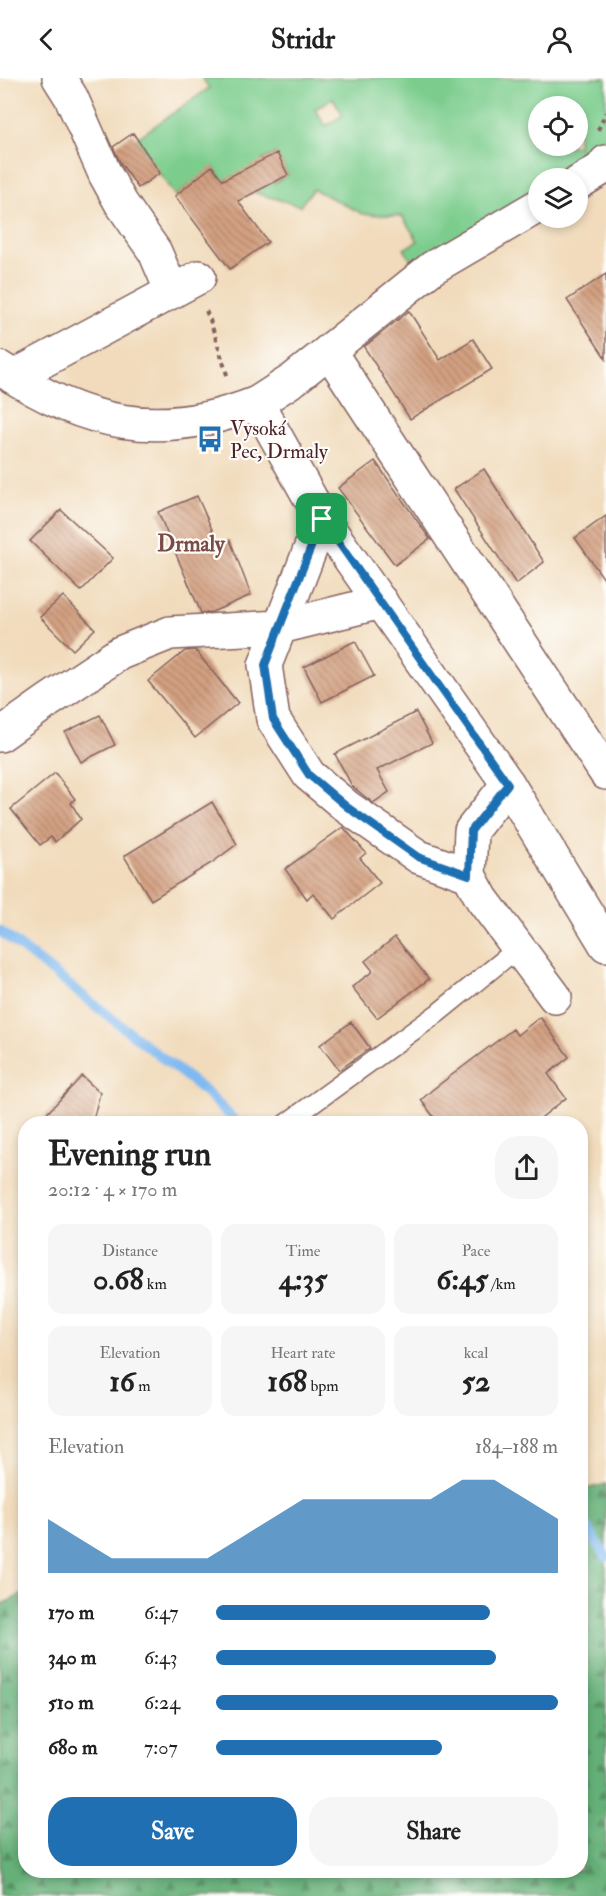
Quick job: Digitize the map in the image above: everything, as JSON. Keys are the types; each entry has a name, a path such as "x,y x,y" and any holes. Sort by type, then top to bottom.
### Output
{"street":[{"path":"6,372 188,284 155,252 121,203 105,174 71,97 59,78"},
{"path":"588,177 601,170 606,162"},
{"path":"6,372 79,411 108,419 138,424 165,424 213,418 244,395 294,379 432,268 528,212"},
{"path":"329,351 606,773"},
{"path":"244,395 322,519 508,784 605,939"},
{"path":"322,519 265,665 273,719 309,775 347,807 418,857 469,875"},
{"path":"0,735 120,653 170,633 280,627 381,602"},
{"path":"508,784 471,831 469,875 482,899 555,997"}],"lane":[{"path":"296,1116 438,1013 518,948"}],"path":[{"path":"188,284 210,320 244,395"}],"green space":[{"path":"202,78 606,78 606,137 588,152 588,96 528,96 528,156 584,156 569,168 528,168 528,195 416,268 404,249 418,241 402,216 363,214 313,189 300,206 225,184 213,167 175,196 136,139 209,88","holes":["333,98 343,115 326,126 315,109","276,153 288,175 274,183 262,160"]},
{"path":"606,1484 606,1896 0,1896 0,1605 18,1596 18,1878 588,1878 588,1488"}],"building":[{"path":"133,133 160,173 138,188 120,162 113,147"},
{"path":"277,153 288,175 238,201 268,242 230,269 175,196 212,166 223,180"},
{"path":"606,274 606,359 567,300"},
{"path":"409,311 440,360 473,339 492,369 410,419 364,347"},
{"path":"375,461 430,539 395,565 338,488"},
{"path":"484,469 544,562 516,584 454,489"},
{"path":"197,496 219,545 230,540 251,595 212,612 201,613 158,512"},
{"path":"61,510 113,558 81,591 30,541"},
{"path":"606,516 606,582 575,538"},
{"path":"63,596 95,629 73,650 40,617"},
{"path":"355,641 374,676 322,702 304,667"},
{"path":"195,650 238,703 195,738 148,681 185,651"},
{"path":"416,712 432,743 377,770 389,792 373,803 352,786 335,754"},
{"path":"100,715 115,745 81,762 65,732"},
{"path":"55,773 75,799 71,803 81,819 55,842 51,837 40,845 11,809"},
{"path":"212,802 237,844 213,862 151,900 124,856"},
{"path":"343,827 366,853 360,858 380,883 334,919 313,893 307,899 285,869"},
{"path":"395,937 429,979 377,1018 352,987 373,971 365,961"},
{"path":"540,1017 569,1057 548,1074 566,1098 543,1116 433,1116 421,1100 513,1029 517,1035"},
{"path":"351,1022 370,1048 339,1070 320,1045"},
{"path":"82,1076 100,1093 94,1116 44,1116"}],"waterway":[{"path":"0,931 206,1092 230,1116"},
{"path":"588,1529 606,1557"}],"place":[{"name":"Vysoká Pec, Drmaly","path":"210,439"}],"district":[{"name":"Drmaly","path":"191,543"}],"route":[{"path":"322,519 508,784 471,831 469,875 418,857 347,807 309,775 273,719 265,665 322,519"}]}
